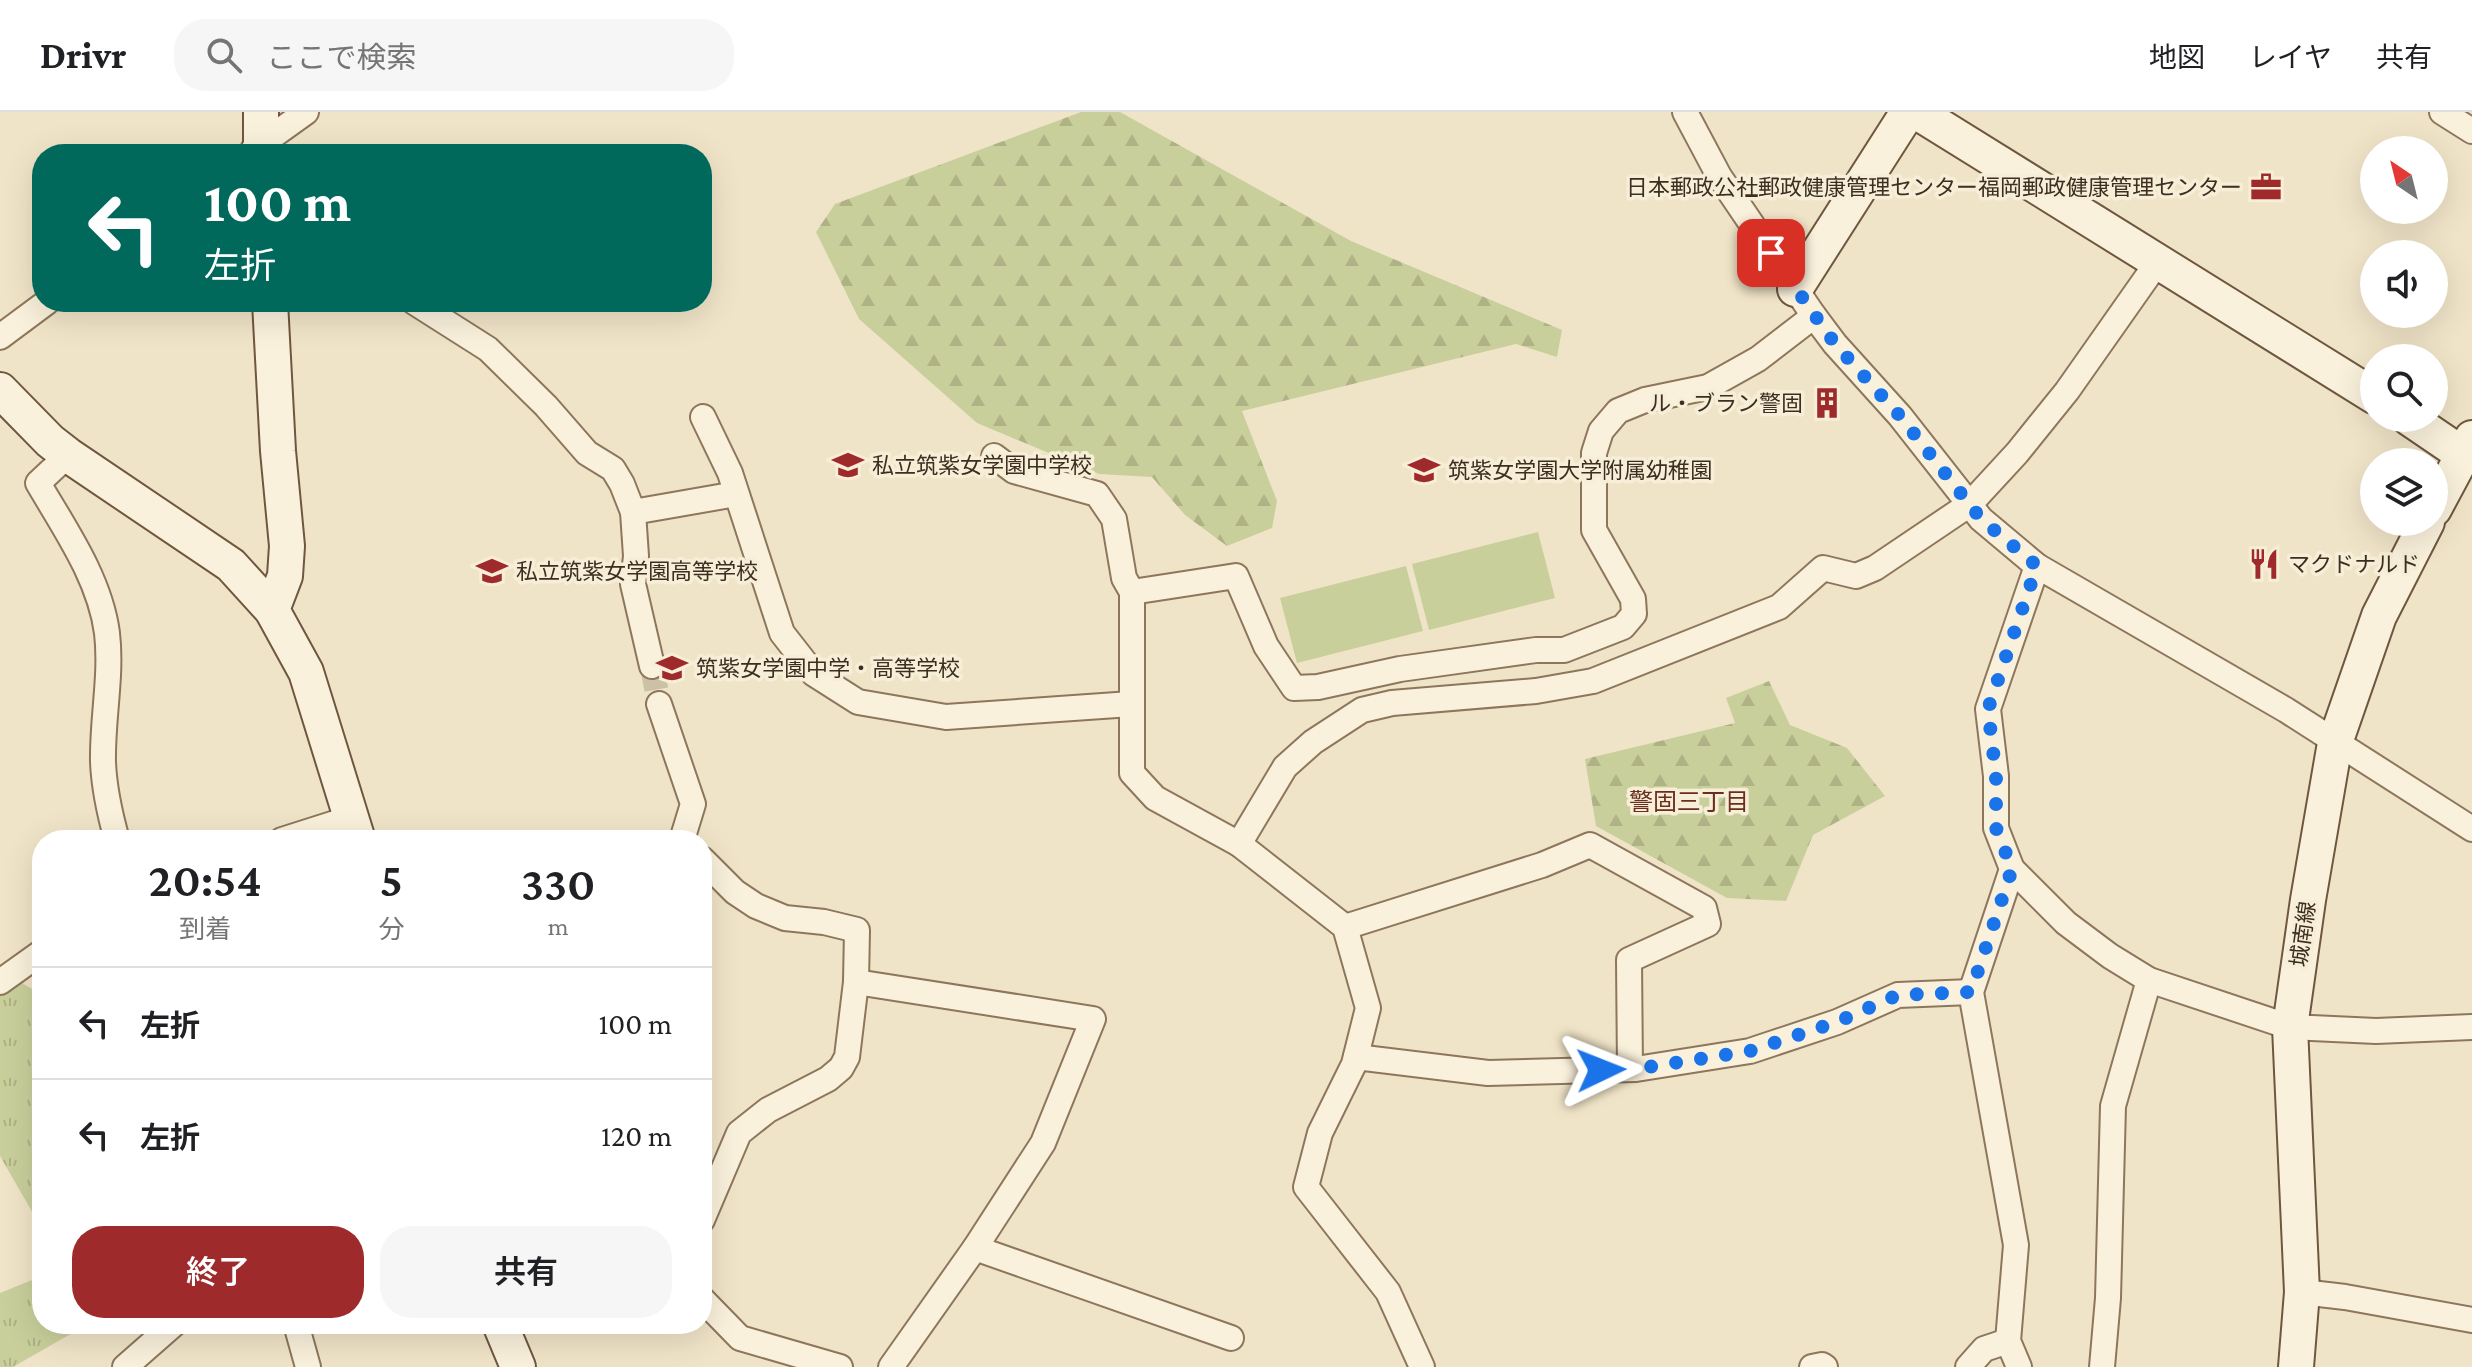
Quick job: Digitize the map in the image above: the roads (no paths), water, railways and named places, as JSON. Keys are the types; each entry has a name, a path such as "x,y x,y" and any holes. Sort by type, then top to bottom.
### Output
{"street":[{"path":"258,141 306,112"},
{"path":"1685,112 1719,176 1814,316 1900,416 1981,519 2037,566 2286,710 2472,829"},
{"path":"1795,289 1908,112"},
{"path":"1917,112 2360,387"},
{"path":"2442,112 2472,131"},
{"path":"1239,844 1285,767 1313,742 1362,710 1392,703 1536,691 1593,681 1779,607 1823,568 1856,576 1875,568 1970,504 2017,453 2067,391 2157,263"},
{"path":"0,337 34,312"},
{"path":"271,312 287,546 285,576 272,610"},
{"path":"430,312 488,349 546,406 587,453 613,469 633,512 636,556 633,584 652,666"},
{"path":"1132,592 1236,576 1266,646 1294,688 1318,687 1400,669 1476,658 1536,650 1564,650 1623,627 1634,614 1633,599 1594,530 1594,453 1601,431 1618,411 1645,400 1708,387 1758,359 1814,316"},
{"path":"0,390 68,455 231,565 272,610 306,672 354,829"},
{"path":"703,417 730,473 782,633 814,674 858,702 946,717 1131,704"},
{"path":"2434,432 2469,451 2448,486"},
{"path":"68,455 38,483 86,568 107,632 109,688 103,762 114,830"},
{"path":"994,456 1014,471 1097,494 1114,519 1124,578 1132,592 1132,773 1155,798 1239,844 1345,927 1368,1008 1356,1057 1320,1133 1306,1187 1388,1292 1422,1367"},
{"path":"633,512 736,494"},
{"name":"城南線","path":"2296,1367 2302,1292 2290,1027 2308,900 2335,743 2379,616 2420,536"},
{"path":"2037,566 1988,709 1996,776 1996,828 2012,869 2066,923 2149,980 2290,1027 2376,1031 2472,1027"},
{"path":"659,704 693,804 685,830"},
{"path":"1345,927 1542,865 1590,845 1704,908 1708,924 1629,960 1630,1069"},
{"path":"712,869 735,892 756,906 785,918 824,922 857,930 856,982 847,1057 841,1068 828,1079 768,1110 739,1133 712,1196"},
{"path":"2012,869 1971,992 2016,1245 2008,1341 2019,1367"},
{"path":"0,982 32,959"},
{"path":"2102,1367 2108,1298 2113,1106 2149,980"},
{"path":"856,982 1093,1019 1043,1143 975,1248 891,1367"},
{"path":"1356,1057 1488,1073 1630,1069 1750,1051 1837,1022 1898,995 1971,992"},
{"path":"975,1248 1231,1338"},
{"path":"2302,1292 2472,1320"},
{"path":"712,1309 740,1338 840,1367"},
{"path":"125,1367 163,1334"},
{"path":"299,1334 308,1367"},
{"path":"509,1334 518,1367"},
{"path":"1968,1367 1984,1349 2008,1341"},
{"path":"1812,1367 1825,1367"}],"tunnel":[{"path":"652,666 659,704"}],"place":[{"name":"日本郵政公社郵政健康管理センター福岡郵政健康管理センター","path":"2266,187"},
{"name":"ル・ブラン警固","path":"1827,403"},
{"name":"私立筑紫女学園中学校","path":"848,465"},
{"name":"筑紫女学園大学附属幼稚園","path":"1424,470"},
{"name":"マクドナルド","path":"2264,564"},
{"name":"私立筑紫女学園高等学校","path":"492,571"},
{"name":"筑紫女学園中学・高等学校","path":"672,668"}],"district":[{"name":"警固三丁目","path":"1689,801"}]}
